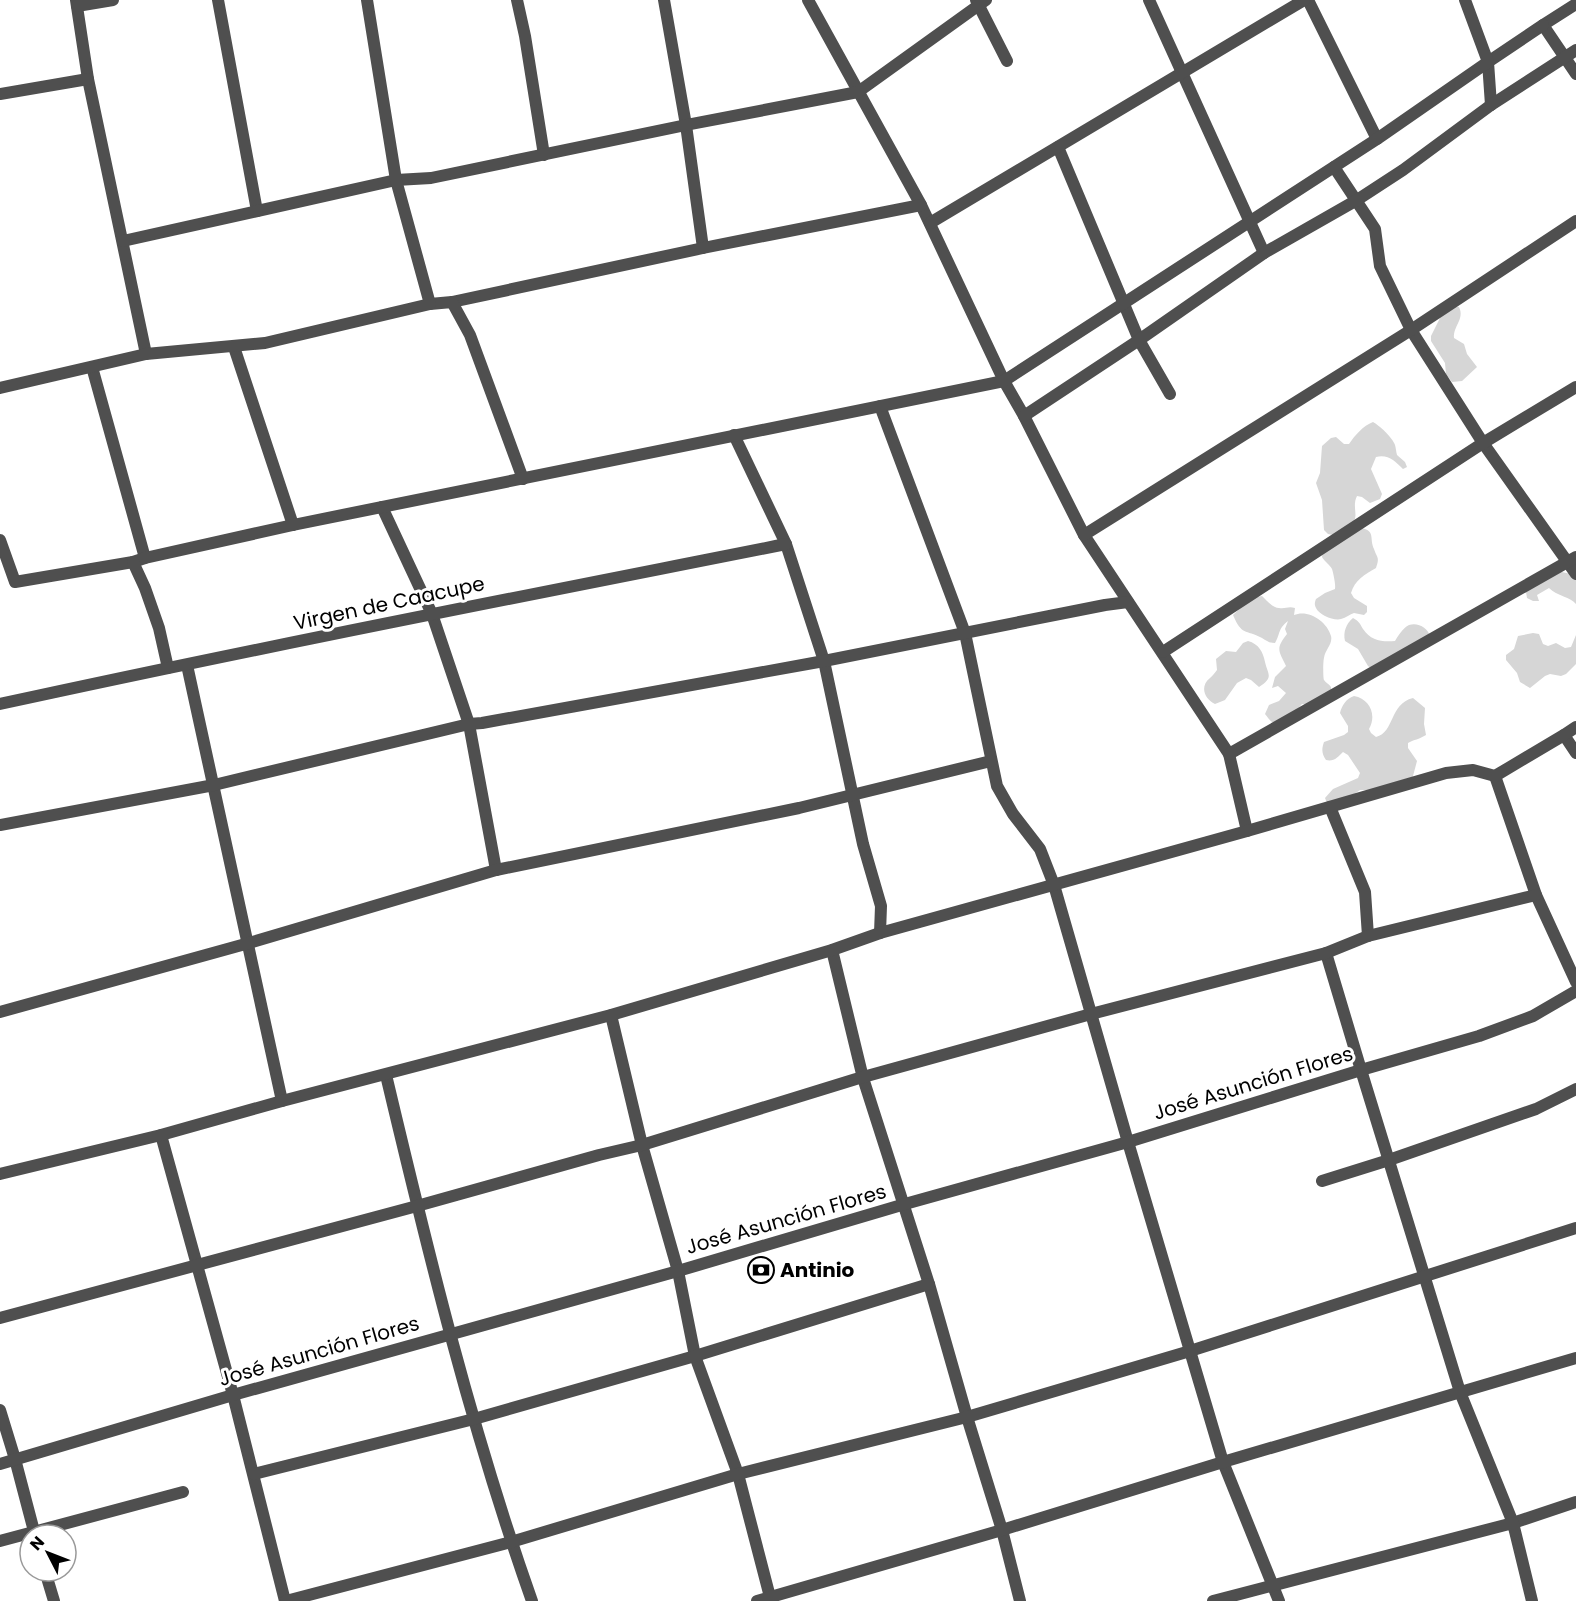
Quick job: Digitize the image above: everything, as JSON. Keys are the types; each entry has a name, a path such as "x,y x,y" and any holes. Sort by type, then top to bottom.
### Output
{"street":[{"path":"114,0 76,3 88,79 146,354"},
{"path":"218,0 257,211"},
{"path":"367,0 396,180 430,304"},
{"path":"517,0 544,155"},
{"path":"664,0 686,126 703,248"},
{"path":"808,0 921,205 1004,381 1084,535 1229,754 1247,831"},
{"path":"1149,0 1264,254"},
{"path":"930,224 1306,0 1377,140"},
{"path":"1465,0 1488,63 1491,105"},
{"path":"123,242 396,180 431,178 858,92 980,1 1007,61"},
{"path":"0,540 15,582 133,562 293,525 1004,381 1377,140 1576,4"},
{"path":"1543,25 1576,74"},
{"path":"1024,416 1264,254 1357,201 1491,105 1576,50"},
{"path":"0,94 88,79"},
{"path":"1058,147 1139,340 1170,394"},
{"path":"1334,167 1375,229 1380,266 1412,330 1483,443 1572,559 1576,574"},
{"path":"0,388 146,354 265,343 430,304 452,302 703,248 921,205"},
{"path":"1084,535 1412,330 1576,221"},
{"path":"452,302 470,335 523,478"},
{"path":"234,347 293,525"},
{"path":"92,367 145,558"},
{"path":"1163,652 1483,443 1576,387"},
{"path":"880,406 965,633 997,786 1013,814 1040,849 1054,885 1223,1462 1279,1601"},
{"path":"734,435 786,544 824,661 862,844 881,906 880,933"},
{"path":"382,507 432,614 469,724 496,870"},
{"name":"Virgen de Caacupe","path":"0,704 432,614 786,544"},
{"path":"1229,754 1572,559"},
{"path":"133,562 159,628 168,668"},
{"path":"0,825 214,785 469,724 824,661 1128,602"},
{"path":"187,664 282,1101"},
{"path":"0,1174 161,1135 611,1015 832,950 880,933 1446,773 1473,770 1495,776 1576,727"},
{"path":"1564,735 1576,753"},
{"path":"0,1012 249,943 496,870 799,808 991,761"},
{"path":"1495,776 1536,895 1576,982"},
{"path":"1330,807 1365,892 1368,936"},
{"path":"0,1318 642,1145 863,1077 1091,1014 1326,953 1368,936 1536,895"},
{"path":"832,950 863,1077 929,1284 1002,1530 1020,1601"},
{"path":"1326,953 1460,1392 1513,1524 1532,1601"},
{"name":"José Asunción Flores","path":"0,1464 233,1395 1128,1142 1479,1036 1533,1016 1576,991"},
{"path":"611,1015 642,1145 678,1270 695,1356 738,1474 771,1599"},
{"path":"386,1075 450,1335 511,1542 532,1601"},
{"path":"1322,1180 1389,1160 1536,1109 1576,1089"},
{"path":"161,1135 198,1264 286,1601 511,1542 738,1474 967,1417 1190,1351 1576,1228"},
{"path":"254,1474 474,1419 695,1356 929,1284"},
{"path":"757,1601 771,1599 1576,1358"},
{"path":"0,1410 32,1523"},
{"path":"71,1523 183,1492"},
{"path":"1212,1601 1513,1524 1576,1502"},
{"path":"0,1541 18,1537"},
{"path":"49,1583 54,1601"}],"shaded area":[{"path":"1454,306 1459,307 1461,315 1454,338 1464,344 1467,354 1477,367 1462,381 1452,382 1446,374 1445,363 1431,341 1431,336 1441,316"},
{"path":"1373,422 1392,439 1397,455 1407,467 1403,469 1388,457 1376,457 1371,469 1382,494 1380,499 1370,503 1357,496 1354,521 1333,535 1328,534 1324,530 1322,500 1316,483 1320,473 1322,446 1331,438 1336,437 1344,444 1349,444 1360,431"},
{"path":"1361,528 1369,531 1378,560 1376,568 1358,581 1351,593 1354,598 1367,606 1367,612 1364,615 1354,613 1341,619 1323,615 1316,608 1316,599 1335,589 1335,582 1332,569 1322,557 1323,551"},
{"path":"1557,571 1576,575 1576,604 1549,588 1537,595 1539,601 1527,598 1526,592"},
{"path":"1262,596 1277,608 1295,608 1294,615 1311,615 1326,626 1331,636 1323,669 1324,680 1331,687 1331,702 1323,706 1302,704 1288,717 1276,723 1265,714 1269,705 1279,701 1286,693 1278,686 1272,688 1275,677 1286,666 1279,650 1287,634 1285,629 1288,621 1273,643 1244,631 1233,615 1251,598"},
{"path":"1353,618 1366,633 1377,640 1395,641 1405,628 1412,624 1422,626 1430,636 1372,669 1358,649 1345,641 1346,628"},
{"path":"1539,634 1543,644 1548,646 1556,643 1565,648 1571,647 1576,635 1576,664 1566,674 1561,676 1550,674 1530,688 1520,682 1517,673 1506,660 1506,655 1514,649 1518,636"},
{"path":"1248,641 1258,646 1262,652 1268,678 1259,687 1246,678 1237,683 1225,700 1215,704 1208,699 1204,689 1207,681 1217,670 1216,659 1226,651 1236,652 1243,643"},
{"path":"1354,696 1368,704 1372,713 1369,729 1376,737 1386,730 1400,706 1413,698 1425,708 1426,735 1408,743 1408,748 1417,761 1411,781 1376,790 1360,790 1347,799 1327,803 1325,798 1333,789 1358,778 1360,773 1348,755 1343,752 1336,759 1326,760 1322,751 1324,742 1348,732 1348,726 1340,713 1345,703"}],"place":[{"name":"Antinio","path":"761,1270"}]}
